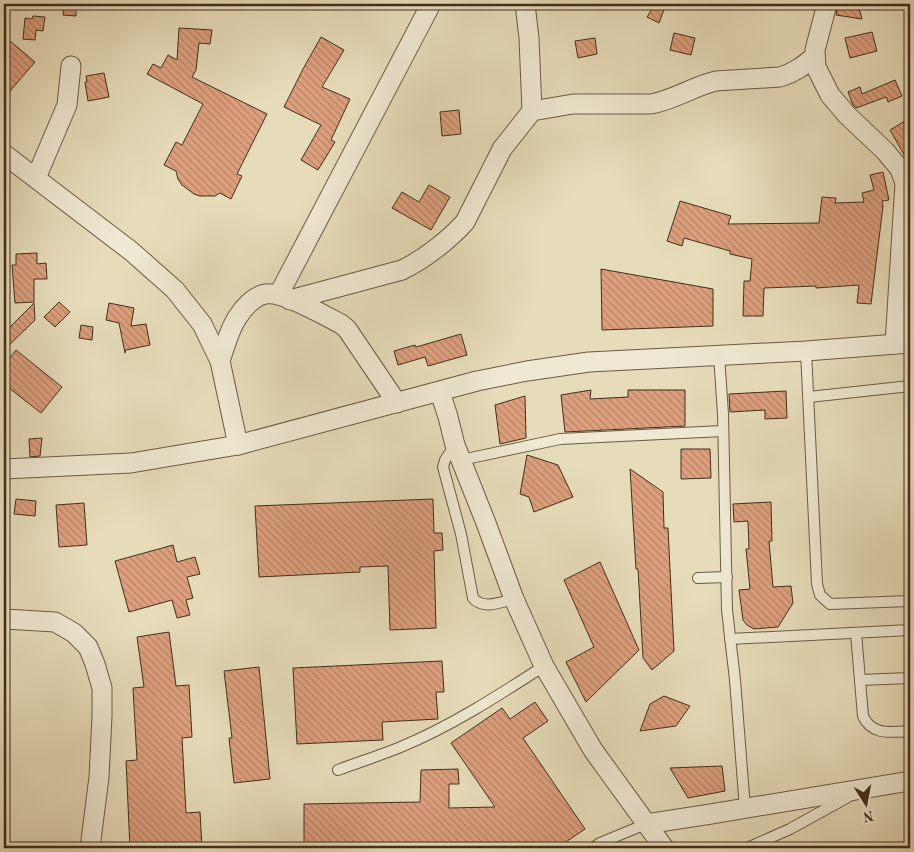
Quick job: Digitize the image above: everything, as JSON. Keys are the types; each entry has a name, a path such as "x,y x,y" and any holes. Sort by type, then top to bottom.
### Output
{"street":[{"path":"285,297 431,4"},
{"path":"285,297 402,270 413,265 457,231 465,222 502,150 532,111 525,4"},
{"path":"4,469 131,463 238,445 477,381 518,372 589,362 903,344 905,183 900,169 885,151 847,115 830,95 816,67 815,50 827,4"},
{"path":"532,111 573,104 621,105 656,103 716,81 780,77 798,70 814,57"},
{"path":"36,178 66,105 71,66"},
{"path":"4,154 131,251 175,290 202,324 220,361 238,445"},
{"path":"220,361 236,319 246,306 260,295 268,293 285,297 341,324 347,329 397,403"},
{"path":"440,392 458,453 514,598 544,666 593,750 664,848"},
{"path":"4,618 55,622 74,633 88,646 95,664 102,688 102,716 99,778 90,848"},
{"path":"646,824 910,781"}],"lane":[{"path":"806,351 817,584 820,595 830,604 910,601"},
{"path":"719,356 723,431 727,610 735,680 744,809"},
{"path":"809,397 910,386"},
{"path":"514,598 496,604 483,605 473,598 461,534 443,467 445,460 458,453 560,439 723,431"},
{"path":"698,578 727,577"},
{"path":"730,639 910,630"},
{"path":"856,633 863,716 867,724 875,729 886,732 910,731"},
{"path":"338,770 403,746 436,730 496,697 544,666"},
{"path":"860,680 910,678"},
{"path":"746,848 790,829 862,789"},
{"path":"599,847 646,824"}],"building":[{"path":"64,4 76,4 76,16 63,15"},
{"path":"655,4 666,4 659,23 647,17"},
{"path":"838,4 858,4 862,19 836,15"},
{"path":"33,16 45,17 43,31 36,30 35,40 23,39 25,18 32,19"},
{"path":"179,28 212,30 210,44 199,43 196,70 192,77 267,114 237,174 242,176 231,199 220,193 215,196 194,194 182,185 176,171 164,165 176,142 182,145 203,104 147,74 153,64 161,68 168,55 177,60"},
{"path":"872,32 877,51 850,58 845,38"},
{"path":"674,33 695,38 691,55 670,50"},
{"path":"4,36 35,62 4,98"},
{"path":"321,37 344,50 322,87 350,99 331,140 335,142 318,170 301,160 321,125 284,107"},
{"path":"595,38 597,54 578,58 575,41"},
{"path":"104,73 109,97 88,101 86,76"},
{"path":"895,80 902,96 888,102 886,97 856,108 853,105 848,92 860,87 862,94"},
{"path":"459,110 461,134 442,136 440,112"},
{"path":"910,118 910,165 890,130"},
{"path":"883,172 889,200 882,201 883,206 871,304 857,303 859,285 816,288 816,286 764,288 763,316 743,316 744,281 750,281 752,259 730,254 730,251 684,238 682,246 667,241 680,201 731,216 728,224 819,223 822,197 836,198 835,203 864,202 862,193 874,190 870,175"},
{"path":"429,185 450,197 431,230 392,208 402,192 419,202"},
{"path":"37,253 37,264 46,263 47,279 34,279 34,302 15,303 12,265 16,265 16,254"},
{"path":"601,269 713,289 713,326 602,330"},
{"path":"59,302 70,312 55,327 44,317"},
{"path":"34,303 35,320 4,350 4,336"},
{"path":"109,303 134,308 131,326 146,324 150,345 126,350 125,353 119,323 106,320"},
{"path":"81,325 93,327 92,340 79,338"},
{"path":"461,334 467,355 428,366 425,357 398,365 394,351 415,345 416,347"},
{"path":"16,350 62,387 41,413 4,384 4,365"},
{"path":"591,390 590,399 628,397 628,390 685,390 685,426 565,432 561,395"},
{"path":"786,391 787,418 765,419 765,410 730,412 729,394"},
{"path":"525,396 526,438 500,444 495,405"},
{"path":"42,438 40,456 30,457 29,439"},
{"path":"681,449 710,449 711,478 681,479"},
{"path":"527,455 558,465 573,497 534,512 529,497 520,494"},
{"path":"630,469 663,492 664,528 668,528 674,651 652,670 643,658"},
{"path":"16,499 36,501 35,516 14,514"},
{"path":"433,499 434,533 442,533 443,550 434,551 436,628 390,630 388,566 360,567 360,572 259,577 255,506"},
{"path":"771,502 772,541 769,541 773,587 791,586 793,603 778,627 754,629 743,620 739,590 750,589 746,549 749,549 748,521 734,522 733,504"},
{"path":"84,503 87,545 59,547 56,505"},
{"path":"173,545 177,562 195,557 200,574 187,577 193,598 186,600 190,615 177,618 172,600 129,612 115,561"},
{"path":"600,562 639,650 586,702 566,662 594,647 564,580"},
{"path":"169,632 176,686 189,685 192,737 182,738 186,813 200,812 202,848 130,848 126,761 137,760 133,688 144,687 137,637"},
{"path":"442,661 444,692 436,692 438,719 382,722 383,740 297,744 293,668"},
{"path":"259,667 270,779 234,783 229,738 232,738 224,671"},
{"path":"664,696 690,706 676,726 640,731 650,704"},
{"path":"535,702 548,721 523,738 585,829 557,848 304,848 304,804 420,802 421,770 458,769 459,784 449,784 449,808 495,807 451,743 502,708 510,719"},
{"path":"722,766 725,791 688,798 670,768"}]}
